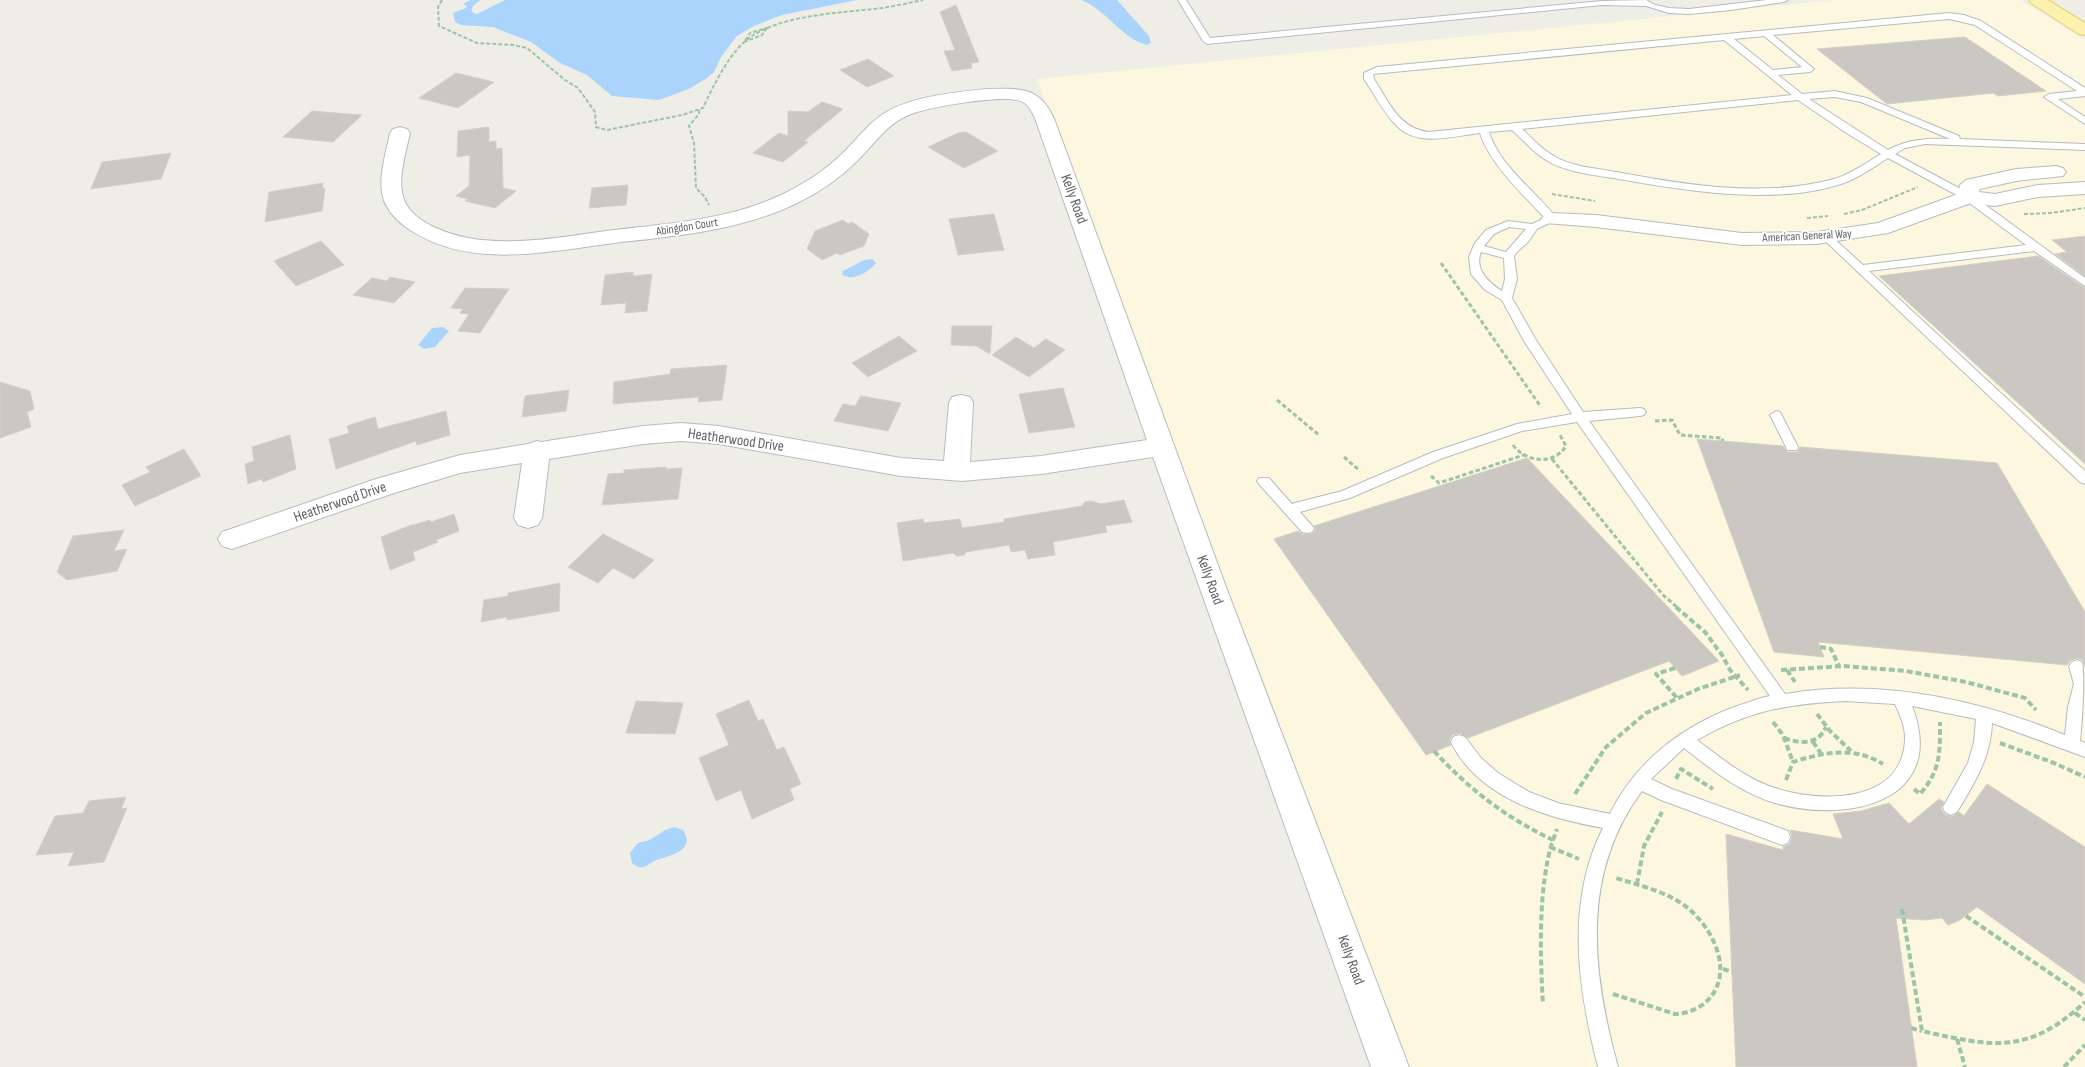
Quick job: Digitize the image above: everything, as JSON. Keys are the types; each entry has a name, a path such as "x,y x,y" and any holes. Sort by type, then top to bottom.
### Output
{"main road":[{"path":"2037,0 2085,30"}],"street":[{"name":"Abingdon Court","path":"400,133 392,182 395,204 412,221 434,234 452,241 482,246 524,247 714,223 769,208 813,186 849,157 884,121 907,109 963,98 1013,94 1027,97"},
{"name":"Kelly Road","path":"1027,97 1038,107 1052,138 1162,447 1390,1067"},
{"path":"2085,173 2031,173 1998,178 1970,186 1968,197 1995,200 2038,191 2085,188"},
{"name":"American General Way","path":"1552,220 1596,221 1742,239 1826,237 1858,233 1896,224 1951,205 1968,197"},
{"path":"956,472 961,402"},
{"name":"Heatherwood Drive","path":"232,539 426,473 460,464 643,434 699,433 741,438 901,467 956,472 998,470 1162,447"},
{"path":"528,518 537,450"}],"lane":[{"path":"1182,0 1207,41 1602,3 1643,2 1671,10 1697,11 1784,0"},
{"path":"1502,0 1514,12"},
{"path":"1963,142 1864,100 1835,94 1425,136 1413,134 1402,126 1369,78 1368,73 1385,69 1949,16 1964,18 1978,23 2085,92"},
{"path":"1764,32 1810,69 1771,73"},
{"path":"1726,36 1800,97 1888,154 1968,197 2085,283"},
{"path":"2085,92 2049,97 2085,121"},
{"path":"1514,126 1549,158 1567,166 1704,188 1783,190 1814,187 1847,178 1902,146 1925,141 2085,147"},
{"path":"1484,130 1488,143 1552,220 1532,227 1508,224 1496,228 1484,236 1474,257 1474,264 1481,281 1506,298 1530,341 1580,418 1780,700"},
{"path":"1506,298 1511,279 1508,263 1509,256 1512,250 1524,240 1532,227"},
{"path":"1826,237 2085,479"},
{"path":"1860,269 2037,247"},
{"path":"1477,248 1509,256"},
{"path":"1289,509 1345,495 1420,462 1503,433 1551,422 1640,412"},
{"path":"1776,415 1792,447"},
{"path":"1264,481 1307,528"},
{"path":"1608,1067 1598,1030 1591,987 1588,931 1596,867 1612,822 1638,781 1661,756 1684,739 1722,718 1751,708 1780,700 1847,694 1901,698 1984,714 2079,747 2076,707 2082,684 2077,666"},
{"path":"1684,739 1738,778 1772,795 1790,800 1825,805 1858,801 1873,796 1897,782 1910,763 1912,733 1901,698"},
{"path":"1951,807 1977,765 1984,736 1984,714"},
{"path":"1459,742 1478,766 1511,790 1541,805 1565,813 1612,822"},
{"path":"1638,781 1667,795 1782,837"}],"path":[{"path":"442,0 438,7 439,26 477,43 513,45 527,48 565,80 578,88 595,112 596,127 614,130 699,110 705,106 718,77 744,42 767,28 777,24 844,11 882,8 923,0"},
{"path":"699,110 699,114 690,124 689,128 694,143 696,184 709,202 714,223"},
{"path":"2018,213 2051,213 2085,208"},
{"path":"1441,262 1566,446 1561,454 1552,459 1524,456 1520,454 1503,433"},
{"path":"1277,400 1319,435"},
{"path":"1428,473 1439,483 1524,456"},
{"path":"1552,459 1663,595 1705,632 1722,655 1730,670 1737,676"},
{"path":"1820,648 1832,649 1839,666"},
{"path":"1675,668 1656,674 1677,698"},
{"path":"1784,738 1798,742 1812,742 1822,737 1826,727"},
{"path":"1812,742 1822,755"},
{"path":"1434,751 1465,785 1489,805 1526,827 1553,840 1548,854 1544,898 1540,969 1543,1004"},
{"path":"1550,847 1616,878 1637,884 1671,898 1690,910 1705,926 1717,948 1723,969 1720,986 1712,999 1698,1009 1675,1014 1591,987"},
{"path":"1902,909 1922,1031"},
{"path":"1966,916 2085,997"},
{"path":"1723,969 1732,972"},
{"path":"1911,1028 1957,1039 2000,1044 2021,1041 2062,1024 2085,1002"},
{"path":"2075,1013 2085,1020"},
{"path":"1957,1039 1965,1067"},
{"path":"2064,1067 2085,1045"}],"shaded area":[{"path":"1833,0 2021,0 2085,40 2085,1067 1410,1067 1092,231 1037,79"}],"water":[{"path":"471,0 481,0 472,8 472,12 477,14 505,0 857,0 782,15 754,26 737,36 721,57 714,72 707,78 689,89 659,100 612,96 587,75 560,63 531,42 493,27 461,25 455,22 453,13 466,8 467,6 463,4"},
{"path":"1081,0 1117,0 1149,36 1151,43 1147,45 1138,42 1122,31 1099,10"},
{"path":"872,259 876,263 861,275 851,277 842,274 843,271 864,260"},
{"path":"443,327 449,331 435,347 424,349 418,345 432,328"},
{"path":"674,827 683,830 686,837 684,847 680,851 643,867 632,863 630,853 638,843 650,840 665,830"}],"building":[{"path":"956,5 979,62 971,63 972,68 952,71 944,51 955,50 940,12"},
{"path":"1965,37 2046,91 1998,96 1993,93 1887,104 1817,49"},
{"path":"868,59 894,76 867,87 840,70"},
{"path":"456,73 494,82 458,108 419,98"},
{"path":"822,102 843,109 804,141 808,142 783,162 753,153 779,133 788,136 788,111 808,112"},
{"path":"312,111 362,115 333,142 283,137"},
{"path":"489,127 489,142 496,141 496,149 502,148 503,188 516,191 495,208 465,201 468,199 456,196 469,186 470,155 457,157 458,131"},
{"path":"966,132 998,151 964,168 928,147 958,133"},
{"path":"171,153 161,179 91,189 102,162"},
{"path":"323,183 322,188 325,188 322,211 265,222 269,192"},
{"path":"628,185 626,205 589,208 592,188"},
{"path":"994,214 1004,250 958,255 949,219"},
{"path":"843,220 848,224 852,222 869,234 864,246 840,255 837,253 822,260 807,249 815,231"},
{"path":"2085,236 2085,276 2055,254 2067,252 2052,240"},
{"path":"321,241 344,265 296,286 274,261"},
{"path":"2038,256 2085,288 2085,464 1879,276"},
{"path":"633,272 633,276 652,274 647,311 625,313 626,303 601,305 605,275"},
{"path":"390,277 415,282 394,303 353,295 372,278 387,281"},
{"path":"465,288 509,289 480,333 458,331 469,314 460,313 463,309 451,308"},
{"path":"952,326 992,326 990,354 976,346 951,345"},
{"path":"899,336 917,351 868,377 852,363"},
{"path":"1016,337 1034,348 1046,339 1065,350 1029,377 992,355"},
{"path":"727,365 722,400 698,402 699,397 613,404 614,382 670,374 671,369"},
{"path":"0,382 30,391 34,409 27,412 31,427 0,438"},
{"path":"1063,388 1075,427 1029,433 1019,394"},
{"path":"569,390 566,411 522,417 525,396"},
{"path":"861,396 901,403 888,431 834,421 843,404 855,406"},
{"path":"446,411 450,435 417,445 416,441 336,469 329,439 349,433 347,426 375,417 378,429"},
{"path":"290,435 296,469 263,482 262,479 248,484 245,464 254,461 252,447"},
{"path":"1697,439 1783,446 1787,452 1798,452 1800,447 1997,463 2085,612 2085,667 2083,660 2078,658 2071,660 2067,665 1818,642 1824,657 1774,652"},
{"path":"184,449 201,476 135,506 122,485 150,472 146,467"},
{"path":"1527,458 1719,661 1682,676 1669,661 1468,738 1460,733 1452,735 1449,741 1451,745 1426,755 1274,539 1298,531 1302,534 1312,534 1316,529 1314,526"},
{"path":"666,467 666,469 682,468 678,499 602,505 608,474 624,473 624,470"},
{"path":"1124,500 1132,522 1105,526 1107,532 1053,542 1055,555 1028,559 1025,550 1011,552 1009,545 966,552 964,555 957,556 953,553 903,561 897,523 923,519 924,523 960,519 962,528 1004,522 1004,519 1082,506 1085,502 1091,501 1101,504"},
{"path":"454,514 459,531 413,552 415,560 390,570 381,537 414,524 430,520 431,522"},
{"path":"124,530 114,551 127,549 117,571 67,580 57,572 73,536"},
{"path":"603,534 654,560 634,579 613,568 598,583 568,567"},
{"path":"560,583 559,611 507,620 507,617 481,622 484,600 508,596 508,593"},
{"path":"749,700 758,721 763,719 777,750 784,747 801,784 790,789 794,800 752,819 741,790 716,801 699,758 729,745 716,714"},
{"path":"636,701 683,703 675,734 626,733"},
{"path":"1987,784 2085,847 2085,984 1977,907 1960,920 1948,925 1942,918 1924,920 1896,918 1917,1067 1736,1067 1726,834 1783,850 1783,847 1790,844 1792,836 1790,830 1843,839 1833,814 1861,811 1889,803 1909,824 1939,799 1944,802 1941,808 1944,814 1952,817 1959,812 1964,816"},
{"path":"126,797 121,809 127,808 104,862 68,866 74,852 36,855 55,816 83,813 89,801"}]}
